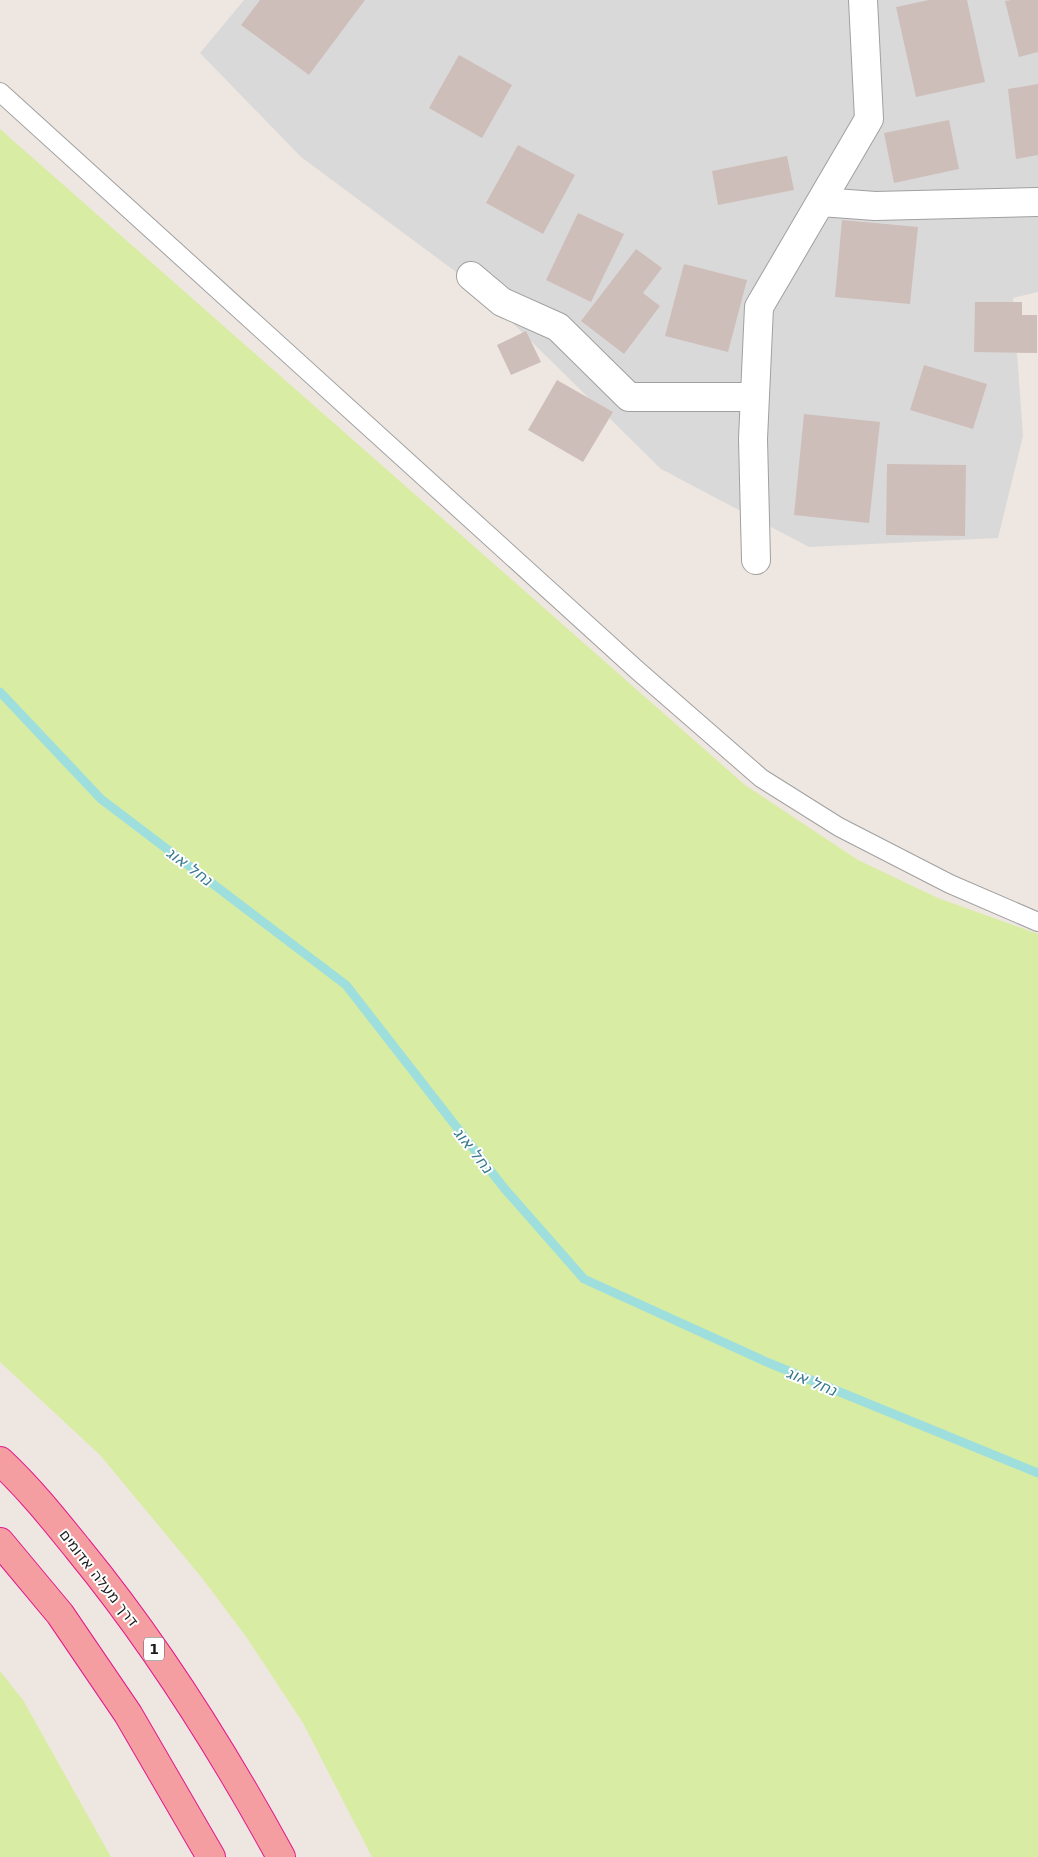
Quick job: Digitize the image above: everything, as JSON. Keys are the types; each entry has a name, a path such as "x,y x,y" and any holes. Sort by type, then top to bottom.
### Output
{"highway":[{"name":"דרך מעלה אדומים","path":"0,1461 25,1484 102,1579 176,1680 281,1857"},
{"path":"0,1542 60,1614 128,1714 211,1857"}],"street":[{"path":"756,560 753,440 759,307 869,119 864,0"},
{"path":"820,202 875,206 1038,202"},
{"path":"471,276 502,302 558,327 629,397 755,397"}],"lane":[{"path":"0,92 637,670 761,778 839,827 950,884 1038,922"}],"shaded area":[{"path":"244,0 1038,0 1038,292 1013,298 1023,436 998,538 809,547 661,469 475,286 301,157 200,53"}],"green space":[{"path":"0,129 745,785 858,860 938,898 1038,934 1038,1857 372,1857 303,1723 247,1638 202,1578 100,1455 0,1362"},
{"path":"0,1671 23,1700 111,1857 0,1857"}],"building":[{"path":"260,0 365,0 309,75 241,25"},
{"path":"929,0 967,0 985,82 916,97 896,7"},
{"path":"1038,0 1038,52 1019,57 1005,1"},
{"path":"459,55 512,85 482,138 429,108"},
{"path":"1038,84 1038,155 1016,159 1008,89"},
{"path":"949,120 959,169 894,183 884,133"},
{"path":"518,145 575,175 543,234 486,203"},
{"path":"787,156 794,190 718,205 712,171"},
{"path":"578,213 624,234 591,302 546,280"},
{"path":"842,220 918,227 910,304 835,297"},
{"path":"636,249 662,268 643,293 660,306 624,354 581,321"},
{"path":"684,264 747,280 728,352 665,336"},
{"path":"975,302 1022,302 1022,315 1037,315 1037,353 974,352"},
{"path":"526,331 541,362 511,375 497,345"},
{"path":"924,365 987,384 973,429 910,410"},
{"path":"557,380 613,412 583,462 528,430"},
{"path":"804,414 880,422 869,523 794,515"},
{"path":"887,464 966,465 965,536 886,535"}],"waterway":[{"name":"נחל אוג","path":"0,692 101,799 346,985 504,1188 584,1279 769,1363 1038,1473"}]}
